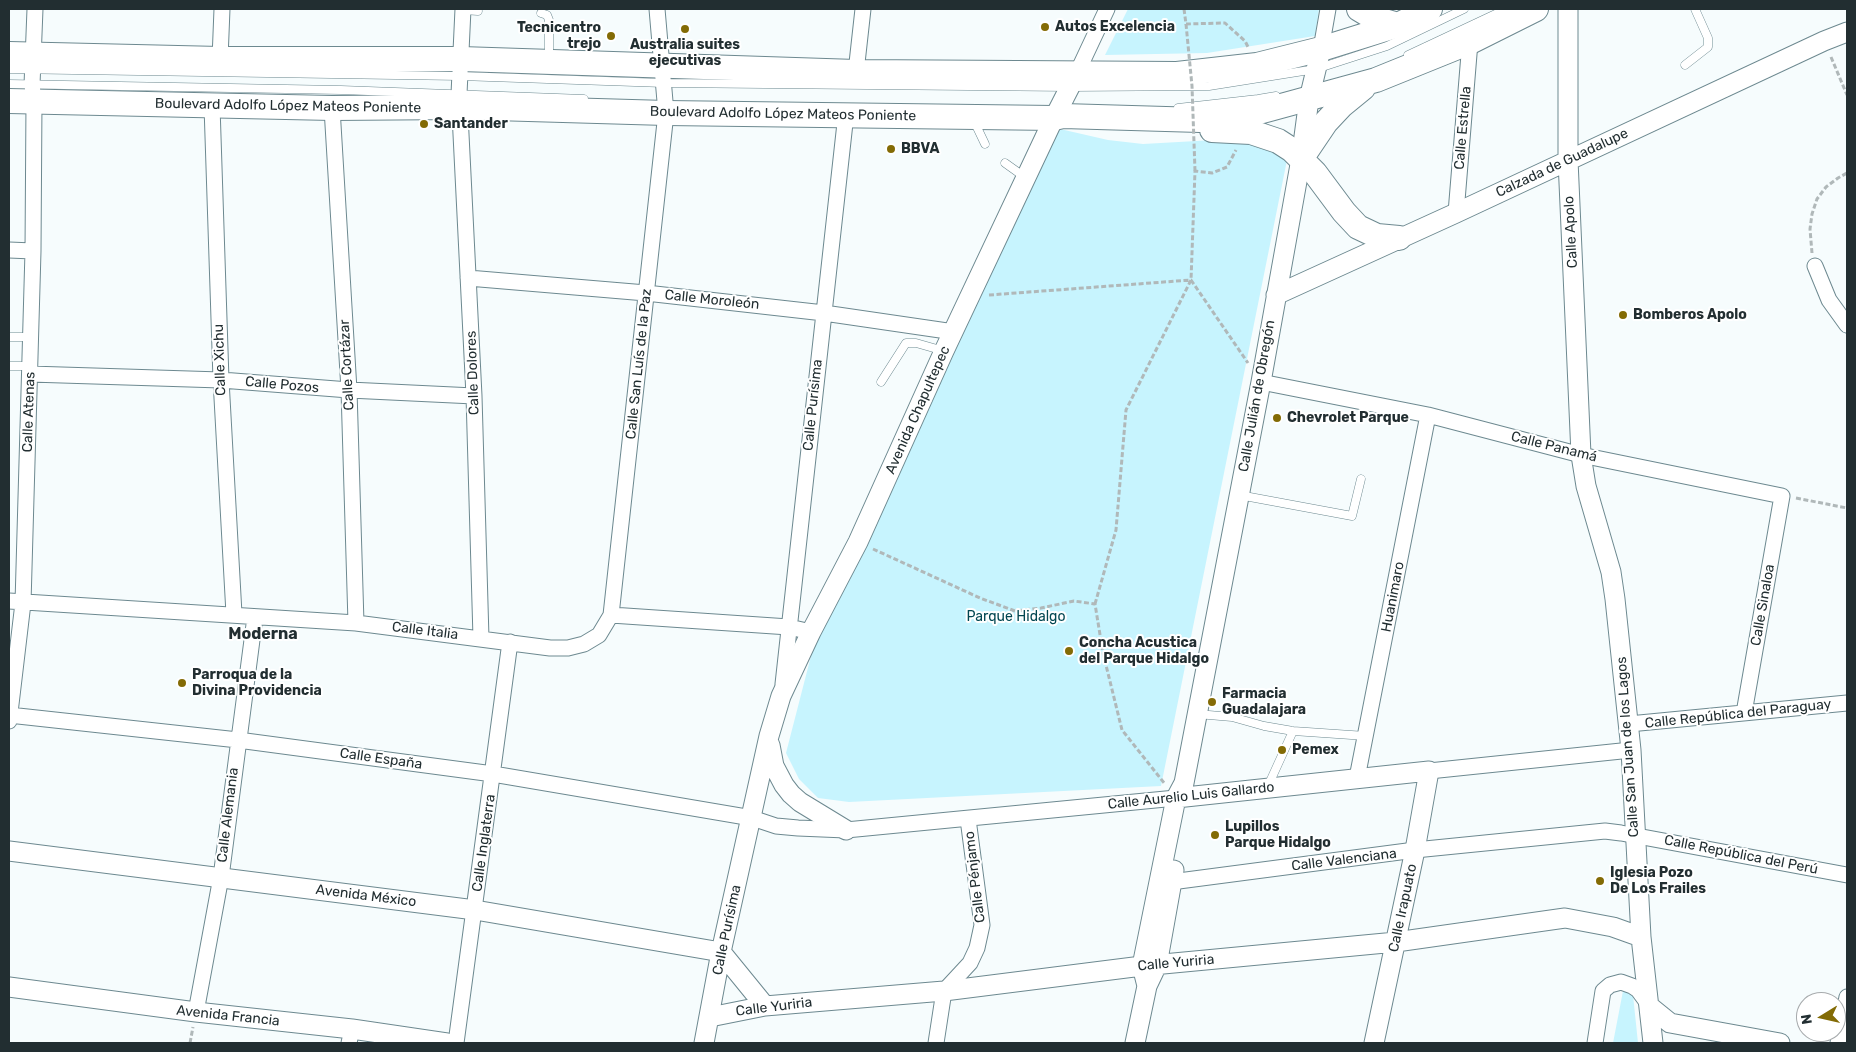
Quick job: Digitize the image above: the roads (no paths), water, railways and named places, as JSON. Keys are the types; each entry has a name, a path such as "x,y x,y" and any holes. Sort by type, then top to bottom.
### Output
{"main road":[{"path":"1359,9 1374,18 1398,25"},
{"name":"Boulevard Adolfo López Mateos Poniente","path":"9,54 33,77 212,106 332,108 459,101 665,105 846,114 972,117 1061,112 1200,120 1259,112 1313,80 1398,25 1430,9"},
{"name":"Boulevard Adolfo López Mateos Poniente","path":"9,101 33,77 220,59 460,67 549,61 663,74 856,72 1073,80 1177,74 1257,65 1313,80 1376,80 1470,42 1536,9"},
{"path":"1301,160 1326,122 1358,91 1376,80"},
{"path":"1061,112 1104,131 1135,133 1224,129 1245,131 1278,141 1292,150 1315,172 1344,212 1358,227 1376,236 1399,238"}],"street":[{"name":"Calle Atenas","path":"9,717 30,370 35,9"},
{"path":"220,59 222,9"},
{"name":"Calle San Luís de la Paz","path":"611,616 665,105 657,9"},
{"path":"856,72 863,9"},
{"name":"Avenida Chapultepec","path":"752,818 769,736 781,696 811,632 858,542 944,351 1026,178 1061,112 1073,80 1107,9"},
{"name":"Calle Julián de Obregón","path":"1183,793 1261,382 1301,160 1313,80 1328,9"},
{"name":"Calle Apolo","path":"1568,9 1568,160 1581,455"},
{"name":"Calle Dolores","path":"468,10 460,67 459,101 474,396 481,638"},
{"name":"Calzada de Guadalupe","path":"1276,295 1847,32"},
{"name":"Calle Estrella","path":"1456,213 1470,42"},
{"name":"Calle Xichu","path":"212,106 221,380 234,614"},
{"name":"Calle Cortázar","path":"332,108 349,390 356,623"},
{"name":"Calle Purísima","path":"781,696 846,114"},
{"path":"9,250 33,251"},
{"path":"1815,266 1829,300 1847,326"},
{"name":"Calle Moroleón","path":"468,278 646,293 824,312 954,332"},
{"name":"Calle Pozos","path":"30,370 474,396"},
{"name":"Calle Panamá","path":"1261,382 1428,415 1581,455 1782,496"},
{"name":"Huanimaro","path":"1357,778 1428,415"},
{"name":"Calle San Juan de los Lagos","path":"1581,455 1586,486 1611,572 1616,599 1631,750 1641,937 1653,1043"},
{"name":"Calle Sinaloa","path":"1744,714 1782,496"},
{"name":"Calle Italia","path":"16,602 356,623 550,648 568,648 584,644 599,635 611,616"},
{"path":"611,616 789,627 811,632"},
{"name":"Calle Alemania","path":"196,1012 220,877 255,617"},
{"name":"Calle Inglaterra","path":"456,1043 510,642"},
{"name":"Calle República del Paraguay","path":"1629,724 1847,703"},
{"name":"Calle España","path":"9,717 238,740 493,774 752,818"},
{"path":"769,736 774,766 787,789 800,802 846,830"},
{"name":"Calle Aurelio Luis Gallardo","path":"752,818 776,826 846,830 968,819 1183,793 1268,788 1631,750"},
{"name":"Calle Irapuato","path":"1374,1043 1415,850 1429,771"},
{"path":"1150,965 1172,882 1183,793"},
{"path":"1135,1043 1183,793"},
{"name":"Calle Purísima","path":"704,1043 721,952 752,818"},
{"name":"Calle Pénjamo","path":"944,991 970,963 977,948 982,925 968,819"},
{"name":"Calle Valenciana","path":"1172,882 1415,850 1605,831 1635,835"},
{"name":"Calle República del Perú","path":"1635,835 1847,875"},
{"name":"Avenida México","path":"9,851 475,910 721,952"},
{"name":"Calle Yuriria","path":"710,1017 765,1006 944,991 1150,965 1396,942 1565,918 1613,927 1641,937"},
{"path":"721,952 765,1006"},
{"path":"1595,1043 1603,991 1610,985 1621,982 1638,990 1650,1006 1670,1023 1780,1043"},
{"name":"Avenida Francia","path":"9,987 196,1012 351,1036 447,1043"},
{"path":"936,1043 944,991"},
{"path":"1838,1043 1847,997"}],"lane":[{"path":"9,84 33,77 460,67 663,74 1073,80 1209,86 1313,80 1464,9"},
{"path":"1401,58 1506,9"},
{"path":"1685,64 1708,47 1708,38 1695,9"},
{"path":"541,13 547,16 549,20 549,61"},
{"path":"9,69 33,77 459,101 596,99"},
{"path":"1165,108 1184,108 1285,94"},
{"path":"972,117 985,144"},
{"path":"1005,163 1026,178"},
{"path":"9,337 31,337"},
{"path":"882,382 906,343 916,343 944,351"},
{"path":"9,366 30,370"},
{"path":"1239,495 1352,516 1361,479"},
{"path":"1197,714 1232,717 1264,726 1293,731 1366,736"},
{"path":"1268,788 1293,731"}],"place":[{"name":"Autos Excelencia","path":"1045,27"},
{"name":"Australia suites ejecutivas","path":"685,29"},
{"name":"Tecnicentro trejo","path":"611,36"},
{"name":"Santander","path":"424,124"},
{"name":"BBVA","path":"891,149"},
{"name":"Bomberos Apolo","path":"1623,315"},
{"name":"Chevrolet Parque","path":"1277,418"},
{"name":"Concha Acustica del Parque Hidalgo","path":"1069,651"},
{"name":"Parroqua de la Divina Providencia","path":"182,683"},
{"name":"Farmacia Guadalajara","path":"1212,702"},
{"name":"Pemex","path":"1282,750"},
{"name":"Lupillos Parque Hidalgo","path":"1215,835"},
{"name":"Iglesia Pozo De Los Frailes","path":"1600,881"}],"district":[{"name":"Moderna","path":"263,634"}],"park label":[{"name":"Parque Hidalgo","path":"1016,617"}]}
